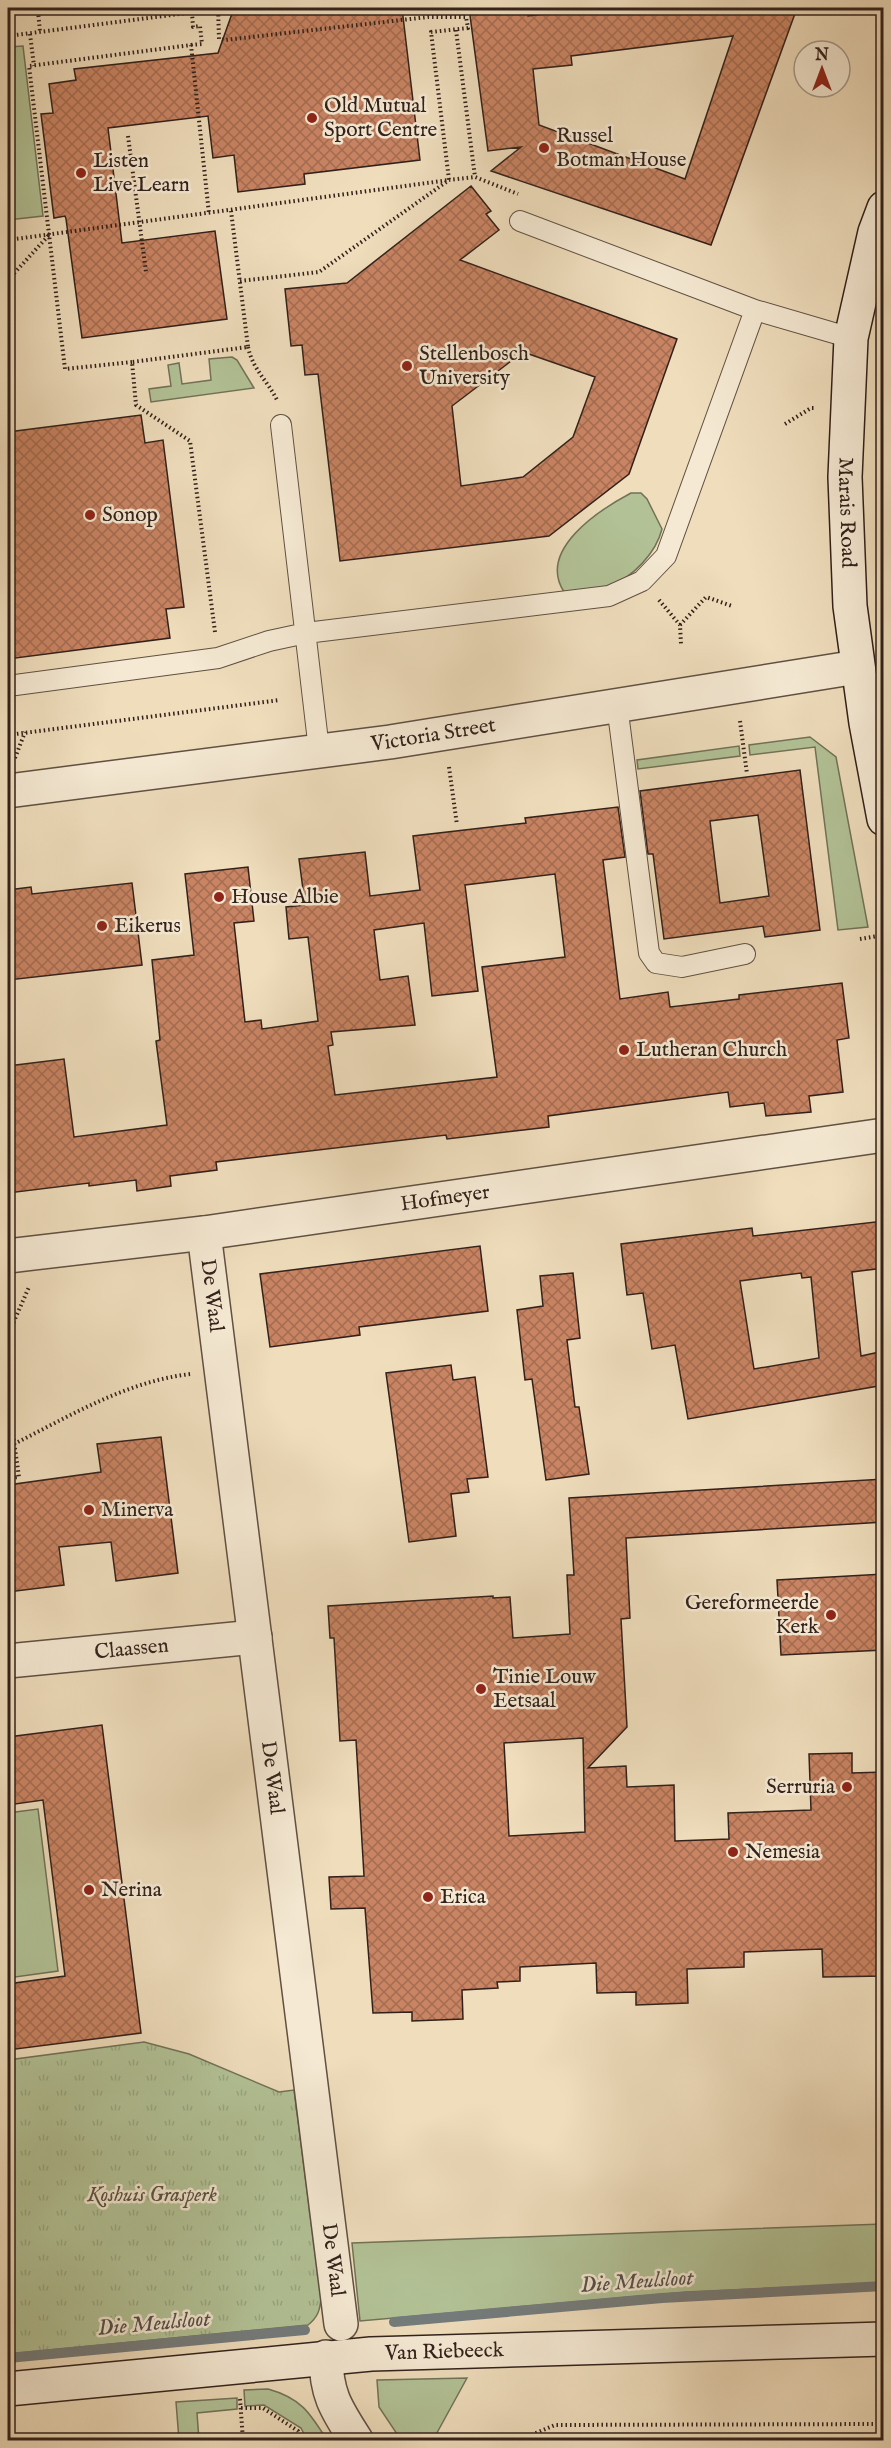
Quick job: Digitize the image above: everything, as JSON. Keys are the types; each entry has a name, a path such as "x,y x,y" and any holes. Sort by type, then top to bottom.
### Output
{"street":[{"name":"Marais Road","path":"884,208 875,232 850,338 845,477 850,606 857,667 884,819"},
{"name":"Victoria Street","path":"9,779 390,742 857,667"},
{"name":"Hofmeyer","path":"8,1256 204,1233 884,1135"},
{"name":"De Waal","path":"204,1233 341,2324"},
{"name":"Claassen","path":"8,1661 255,1637"},
{"name":"Van Riebeeck","path":"8,2389 326,2357 884,2339"},
{"path":"326,2357 326,2379 335,2408 356,2440"}],"lane":[{"path":"520,221 755,310 850,338"},
{"path":"8,686 218,658 269,640 306,633 609,597 642,581 666,556 755,310"},
{"path":"281,425 319,750"},
{"path":"617,705 649,953 656,963 682,967 745,954"}],"path":[{"path":"8,36 218,8 219,39 225,40 428,17 466,17 468,28 431,33 449,180"},
{"path":"38,11 40,33"},
{"path":"192,13 193,27 200,26 202,44 29,66 65,369 248,347"},
{"path":"456,30 475,177"},
{"path":"30,34 34,66"},
{"path":"191,45 210,214"},
{"path":"128,136 146,272"},
{"path":"8,240 475,177 528,198"},
{"path":"240,281 319,272 449,180"},
{"path":"231,211 248,347 252,363 271,389 278,404 281,425"},
{"path":"8,280 50,235"},
{"path":"132,362 136,405 190,441 216,636"},
{"path":"785,424 811,408 819,408"},
{"path":"680,625 706,597 732,606"},
{"path":"661,603 680,625 681,644"},
{"path":"8,735 280,700"},
{"path":"740,720 747,774"},
{"path":"9,779 26,732"},
{"path":"448,761 457,825"},
{"path":"861,939 884,935"},
{"path":"8,1335 27,1295 32,1277"},
{"path":"14,1444 122,1391 159,1379 197,1373"},
{"path":"8,1399 19,1476 8,1478"},
{"path":"240,2398 243,2440"},
{"path":"241,2408 263,2408 298,2431 302,2440"},
{"path":"519,2440 555,2424 884,2424"}],"green space":[{"path":"23,46 43,216 8,220 8,47"},
{"path":"232,357 237,360 254,388 151,402 149,389 171,386 168,365 179,363 182,384 211,380 209,359"},
{"path":"631,493 641,493 647,499 662,529 655,547 635,570 619,582 605,588 564,592 558,576 559,561 565,547 575,533 589,521"},
{"path":"810,737 836,757 868,927 838,930 815,747 750,755 749,745"},
{"path":"739,746 740,756 638,769 637,760"},
{"path":"38,1809 58,1971 8,1978 8,1813"},
{"name":"Koshuis Grasperk","path":"144,2042 189,2054 279,2092 294,2090 321,2298 318,2313 308,2325 8,2354 8,2060"},
{"path":"883,2224 883,2283 686,2292 360,2321 352,2243"},
{"path":"467,2378 433,2440 401,2440 379,2407 377,2380"},
{"path":"268,2389 289,2397 304,2408 327,2440 307,2440 301,2428 264,2405 245,2406 244,2390"},
{"path":"237,2398 237,2409 197,2413 199,2440 179,2440 176,2402"}],"building":[{"path":"234,8 402,8 420,160 304,174 305,184 238,192 234,155 213,158 208,116 108,128 122,243 215,231 227,319 82,338 66,219 65,216 54,218 41,114 53,113 49,84 76,80 74,69 218,53"},
{"name":"Russel Botman House","path":"469,8 527,8 528,16 595,8 797,8 711,245 491,171 521,147 488,151","holes":["733,36 685,179 539,125 533,69 572,65 571,56"]},
{"path":"471,186 491,211 486,214 499,230 460,260 677,339 629,474 549,536 340,561 318,374 305,375 302,345 291,346 285,289 347,283","holes":["523,352 595,377 573,437 523,477 461,486 452,406"]},
{"name":"Sonop","path":"141,415 145,443 163,440 184,607 166,609 170,638 8,659 8,432"},
{"path":"800,770 820,930 765,937 763,926 664,939 653,854 648,854 640,791","holes":["758,815 769,896 720,903 710,821"]},
{"path":"618,807 625,857 603,860 620,999 668,992 670,1007 739,999 739,995 842,983 849,1038 837,1040 843,1092 809,1096 811,1112 766,1116 764,1103 730,1107 728,1092 548,1116 549,1127 447,1139 446,1135 216,1162 217,1170 170,1176 171,1186 137,1191 136,1180 8,1193 8,1066 64,1059 74,1137 167,1125 156,1041 160,1040 152,960 194,955 185,874 248,867 254,921 234,923 245,1022 261,1020 262,1029 318,1021 308,937 289,939 286,907 305,905 299,859 365,852 370,896 420,890 413,836 526,823 525,818","holes":["555,874 565,957 482,967 497,1077 335,1095 328,1046 333,1045 331,1032 415,1025 408,976 380,980 374,930 424,923 432,996 478,991 465,885"]},
{"path":"132,883 142,965 8,980 8,890 31,887 32,894"},
{"path":"884,1221 884,1268 852,1272 861,1356 884,1351 884,1385 688,1419 675,1345 652,1349 643,1293 627,1295 621,1244 752,1228 753,1236","holes":["801,1273 802,1278 811,1277 819,1358 754,1369 740,1281"]},
{"path":"480,1246 488,1311 359,1327 360,1335 270,1347 260,1274"},
{"path":"573,1273 580,1338 567,1340 575,1407 579,1407 589,1474 546,1480 532,1379 525,1380 517,1310 543,1306 540,1276"},
{"path":"451,1365 453,1380 475,1377 488,1477 467,1479 469,1492 451,1494 456,1536 409,1542 386,1373"},
{"name":"Minerva","path":"161,1437 178,1573 116,1581 111,1542 59,1547 64,1585 8,1592 8,1485 101,1472 97,1444"},
{"path":"884,1479 884,1522 626,1538 630,1618 621,1619 627,1727 588,1768 626,1766 627,1787 674,1785 675,1841 729,1839 728,1813 811,1810 809,1754 852,1753 852,1773 884,1772 884,1976 823,1977 822,1949 744,1952 744,1967 687,1969 688,2003 636,2005 636,1992 597,1993 596,1963 520,1967 520,1981 497,1982 498,1988 462,1990 463,2019 412,2021 412,2012 373,2013 365,1908 331,1909 329,1877 364,1876 356,1740 340,1741 334,1638 330,1638 328,1606 493,1596 493,1598 510,1597 513,1638 570,1634 567,1575 574,1575 569,1498","holes":["583,1738 585,1832 509,1836 504,1743"]},
{"name":"Gereformeerde Kerk","path":"884,1574 884,1650 781,1655 777,1580"},
{"name":"Nerina","path":"102,1725 141,2033 8,2050 8,1984 65,1976 43,1800 8,1805 8,1737"}],"waterway":[{"name":"Die Meulsloot","path":"394,2322 662,2298 884,2286"},
{"name":"Die Meulsloot","path":"8,2358 305,2330"}],"place":[{"name":"Old Mutual Sport Centre","path":"312,118"},
{"name":"Russel Botman House","path":"544,148"},
{"name":"Listen Live Learn","path":"81,173"},
{"name":"Stellenbosch University","path":"407,366"},
{"name":"Sonop","path":"90,515"},
{"name":"House Albie","path":"219,897"},
{"name":"Eikerus","path":"102,926"},
{"name":"Lutheran Church","path":"624,1050"},
{"name":"Minerva","path":"89,1510"},
{"name":"Gereformeerde Kerk","path":"831,1615"},
{"name":"Tinie Louw Eetsaal","path":"481,1689"},
{"name":"Serruria","path":"847,1787"},
{"name":"Nemesia","path":"733,1852"},
{"name":"Nerina","path":"89,1890"},
{"name":"Erica","path":"428,1897"}]}
